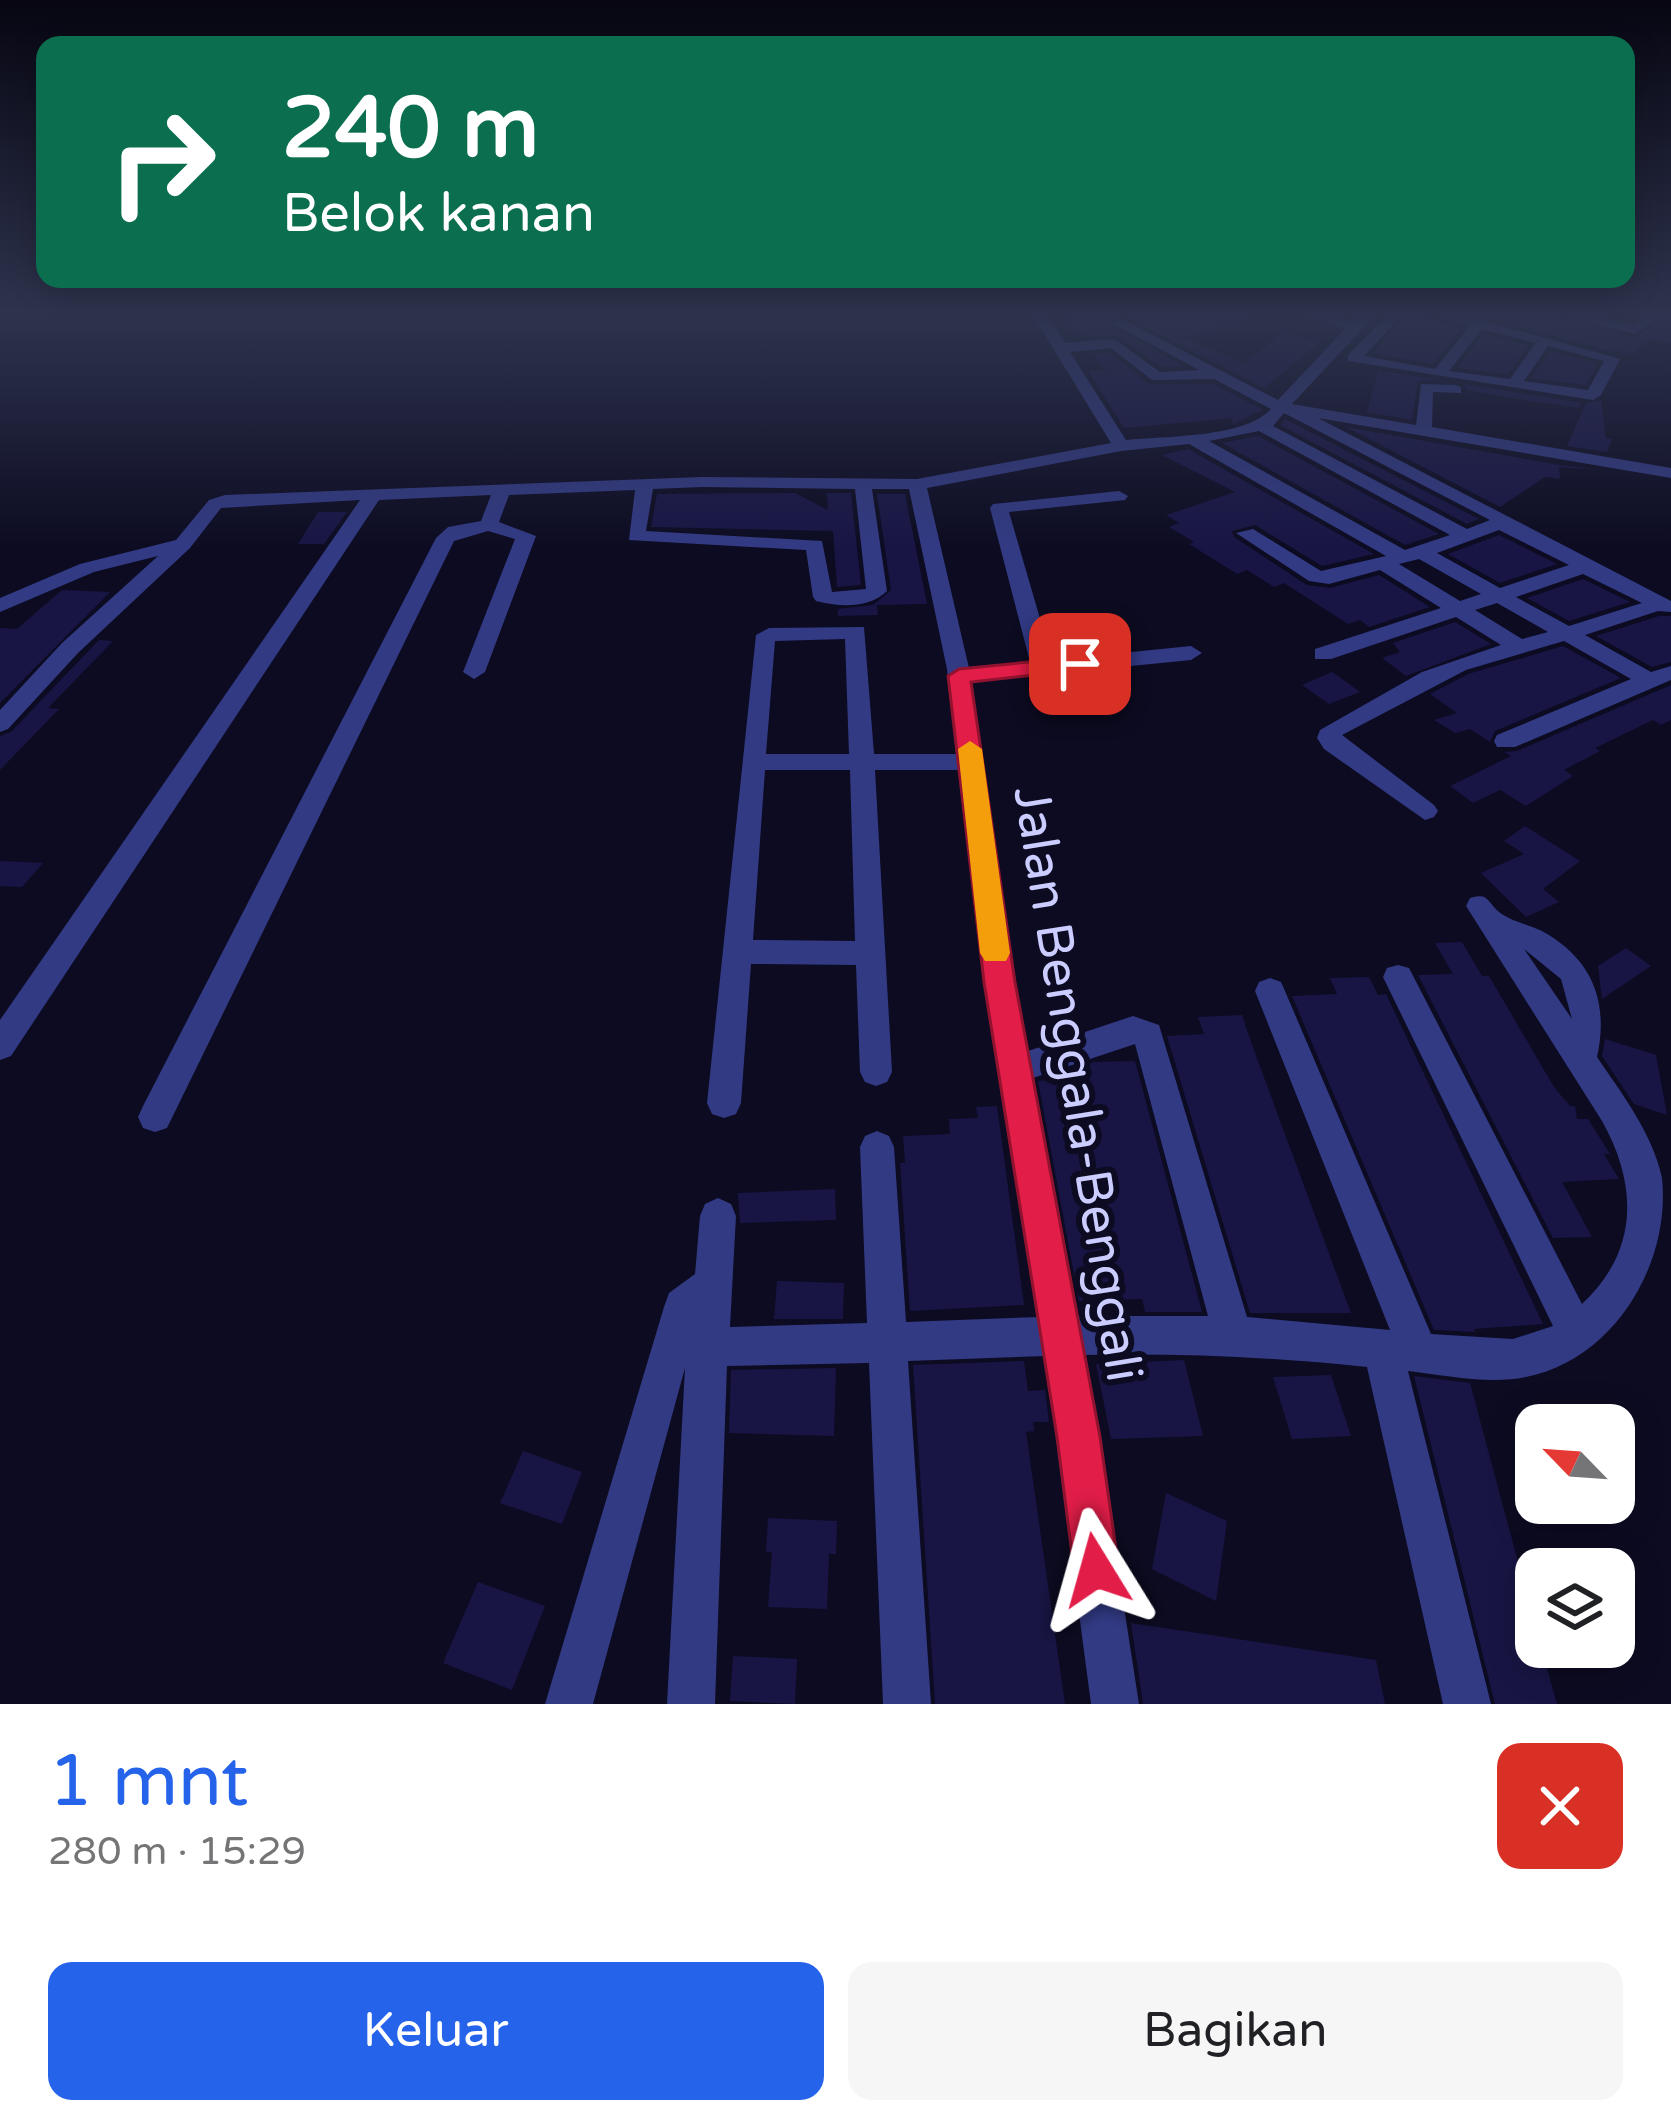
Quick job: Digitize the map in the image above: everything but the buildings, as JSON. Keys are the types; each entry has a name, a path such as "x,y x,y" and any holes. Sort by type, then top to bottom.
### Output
{"street":[{"path":"1088,392 1121,446"},
{"path":"1251,392 1499,514 1507,521 1504,525"},
{"path":"0,724 105,614 152,577 221,501 645,484 917,484 1261,426 1296,392"},
{"path":"1424,429 1426,392"},
{"path":"1458,392 1524,401"},
{"path":"1566,392 1595,392"},
{"path":"1282,407 1671,473"},
{"path":"1261,426 1469,536"},
{"path":"1193,439 1402,557 1498,594 1660,676"},
{"path":"645,484 636,536 814,545 820,587 827,598 869,597 877,591 863,485"},
{"name":"Jalan Benggala-Benggali","path":"917,484 973,762 1012,1055 1060,1332 1115,1704"},
{"path":"489,524 502,490"},
{"path":"0,1046 372,496"},
{"path":"1043,668 999,508 1119,496"},
{"path":"155,1117 446,538 455,531 489,524 526,536 474,672"},
{"path":"1246,533 1316,577 1329,578 1504,525 1665,606"},
{"path":"0,606 87,568 183,544"},
{"path":"1402,557 1457,609 1520,647"},
{"path":"1323,654 1498,594 1584,567 1592,569"},
{"path":"1425,811 1368,772 1333,743 1330,734 1430,676 1665,606"},
{"path":"724,1103 764,638 856,632 876,1072"},
{"path":"959,676 1190,653"},
{"path":"1506,740 1660,676"},
{"path":"0,691 30,692"},
{"path":"753,762 973,762"},
{"path":"691,1348 1060,1332 1233,1336 1401,1352 1533,1357 1577,1334 1604,1312 1630,1273 1647,1215 1645,1178 1633,1142 1486,913"},
{"path":"735,952 870,952"},
{"path":"1398,977 1577,1334"},
{"path":"1270,991 1401,1352 1467,1704"},
{"path":"1012,1055 1133,1029 1148,1035 1233,1336"},
{"path":"877,1147 907,1704"},
{"path":"691,1704 699,1487 691,1348 683,1307 716,1282 718,1216"},
{"path":"569,1704 691,1348"}],"slow traffic":[{"path":"970,749 995,953"}],"route":[{"path":"1080,664 959,676 989,915 1078,1437 1096,1570"}]}
